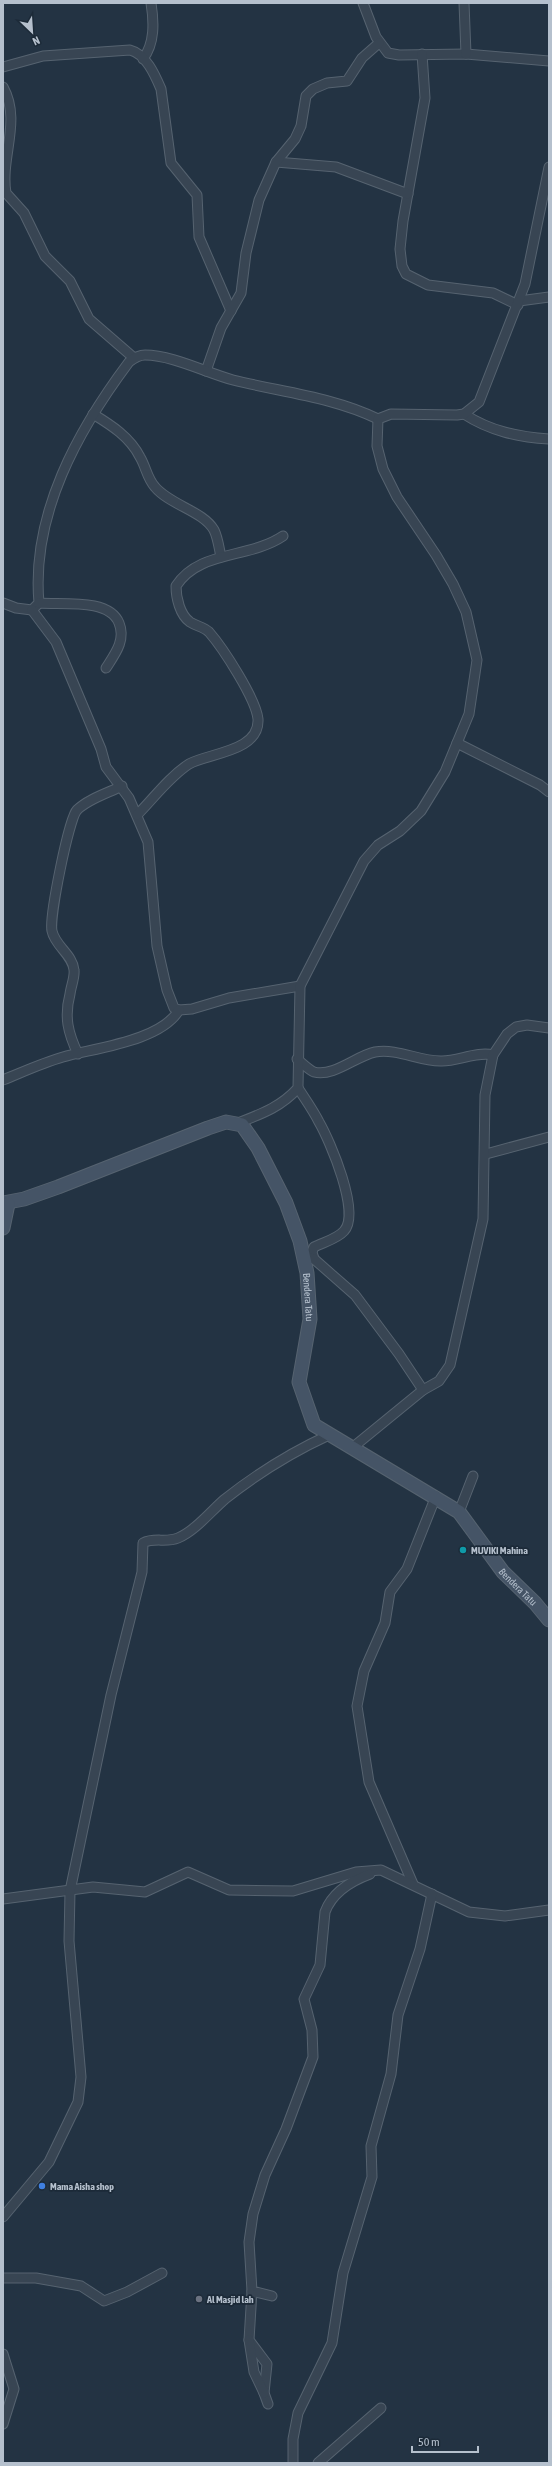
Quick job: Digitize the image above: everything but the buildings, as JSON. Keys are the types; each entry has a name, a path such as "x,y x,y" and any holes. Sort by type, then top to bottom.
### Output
{"main road":[{"path":"3,1228 6,1203 58,1187 208,1128 226,1122 238,1123"},
{"name":"Bendera Tatu","path":"238,1123 246,1128 286,1203 309,1258 310,1318 299,1382 314,1425 436,1496 459,1512 503,1572 535,1603 549,1620"}],"street":[{"path":"144,59 148,53 154,33 151,3"},
{"path":"363,3 378,43 388,53 399,55 466,54 549,61"},
{"path":"464,3 466,54"},
{"path":"206,371 221,328 241,293 246,253 260,200 276,162 295,139 301,126 308,93 327,83 347,81 362,58 378,43"},
{"path":"3,67 43,56 130,50 138,53 144,59 161,89 171,162 197,195 200,237 231,310"},
{"path":"422,54 425,98 400,249 402,266 406,274 428,285 493,293 519,303 549,297"},
{"path":"3,87 12,114 6,142 6,193 24,213 45,256 70,281 89,319 134,358"},
{"path":"276,162 336,167 408,194"},
{"path":"464,414 479,402 519,303 549,167"},
{"path":"32,610 39,602 38,577 48,517 72,452 93,414 121,372 134,358 151,355 232,380 357,409 378,419 391,414 464,414 481,425 499,432 549,439"},
{"path":"93,414 117,429 131,444 140,456 147,476 161,494 205,520 213,530 220,557"},
{"path":"378,419 376,446 383,469 397,497 436,555 466,612 476,660 469,714 445,772 421,811 400,831 378,845 364,861 300,986 297,1059 298,1088 319,1122 344,1179 348,1206 349,1222 344,1231 314,1247 309,1258 355,1295 399,1354 423,1390"},
{"path":"137,815 190,764 239,747 252,737 257,728 258,719 255,709 232,665 206,629 189,621 176,597 176,586 182,577 191,570 220,557 254,551 271,544 283,536"},
{"path":"39,602 98,606 110,610 115,614 122,636 118,649 106,668"},
{"path":"3,603 16,608 32,610 56,642 101,749 106,767 111,776 122,786 137,815 148,842 158,946 162,968 174,1008 179,1010 229,998 300,986"},
{"path":"457,743 540,785 549,792"},
{"path":"78,1054 70,1037 66,1023 74,971 72,962 65,955 52,932 56,887 74,815 89,802 122,786"},
{"path":"3,1080 63,1057 109,1047 157,1030 175,1019 179,1010"},
{"path":"352,1448 423,1390 443,1376 454,1354 483,1220 486,1154 485,1095 493,1055 507,1034 516,1027 527,1025 549,1028"},
{"path":"297,1059 314,1072 327,1072 376,1052 403,1054 440,1061 456,1060 486,1053 493,1055"},
{"path":"238,1123 269,1111 287,1100 298,1088"},
{"path":"486,1154 549,1138"},
{"path":"3,2217 49,2162 78,2102 81,2077 69,1941 70,1892 111,1695 142,1572 143,1543 150,1539 178,1538 232,1494 264,1471 295,1450 329,1435"},
{"path":"459,1512 473,1476"},
{"path":"413,1884 369,1782 357,1706 364,1671 385,1623 390,1592 407,1569 436,1496"},
{"path":"268,2404 254,2372 249,2340 252,2291 249,2242 253,2214 265,2175 292,2116 313,2057 312,2030 304,1999 320,1965 325,1912 327,1906 342,1889 358,1878 381,1870"},
{"path":"3,1899 70,1892 93,1887 145,1892 188,1872 229,1890 293,1891 356,1872 381,1870 470,1912 494,1916 519,1915 549,1910"},
{"path":"293,2463 293,2439 298,2412 332,2344 343,2274 372,2177 371,2146 391,2074 398,2015 420,1949 432,1894"},
{"path":"3,2278 36,2278 82,2286 104,2301 127,2292 162,2273"},
{"path":"252,2291 272,2296"},
{"path":"249,2340 267,2364 264,2393"},
{"path":"3,2354 14,2389 3,2424"},
{"path":"318,2463 381,2408"}],"place":[{"name":"MUVIKI Mahina","path":"463,1550"},
{"name":"Mama Aisha shop","path":"42,2186"},
{"name":"Al Masjid lah","path":"199,2299"}]}
